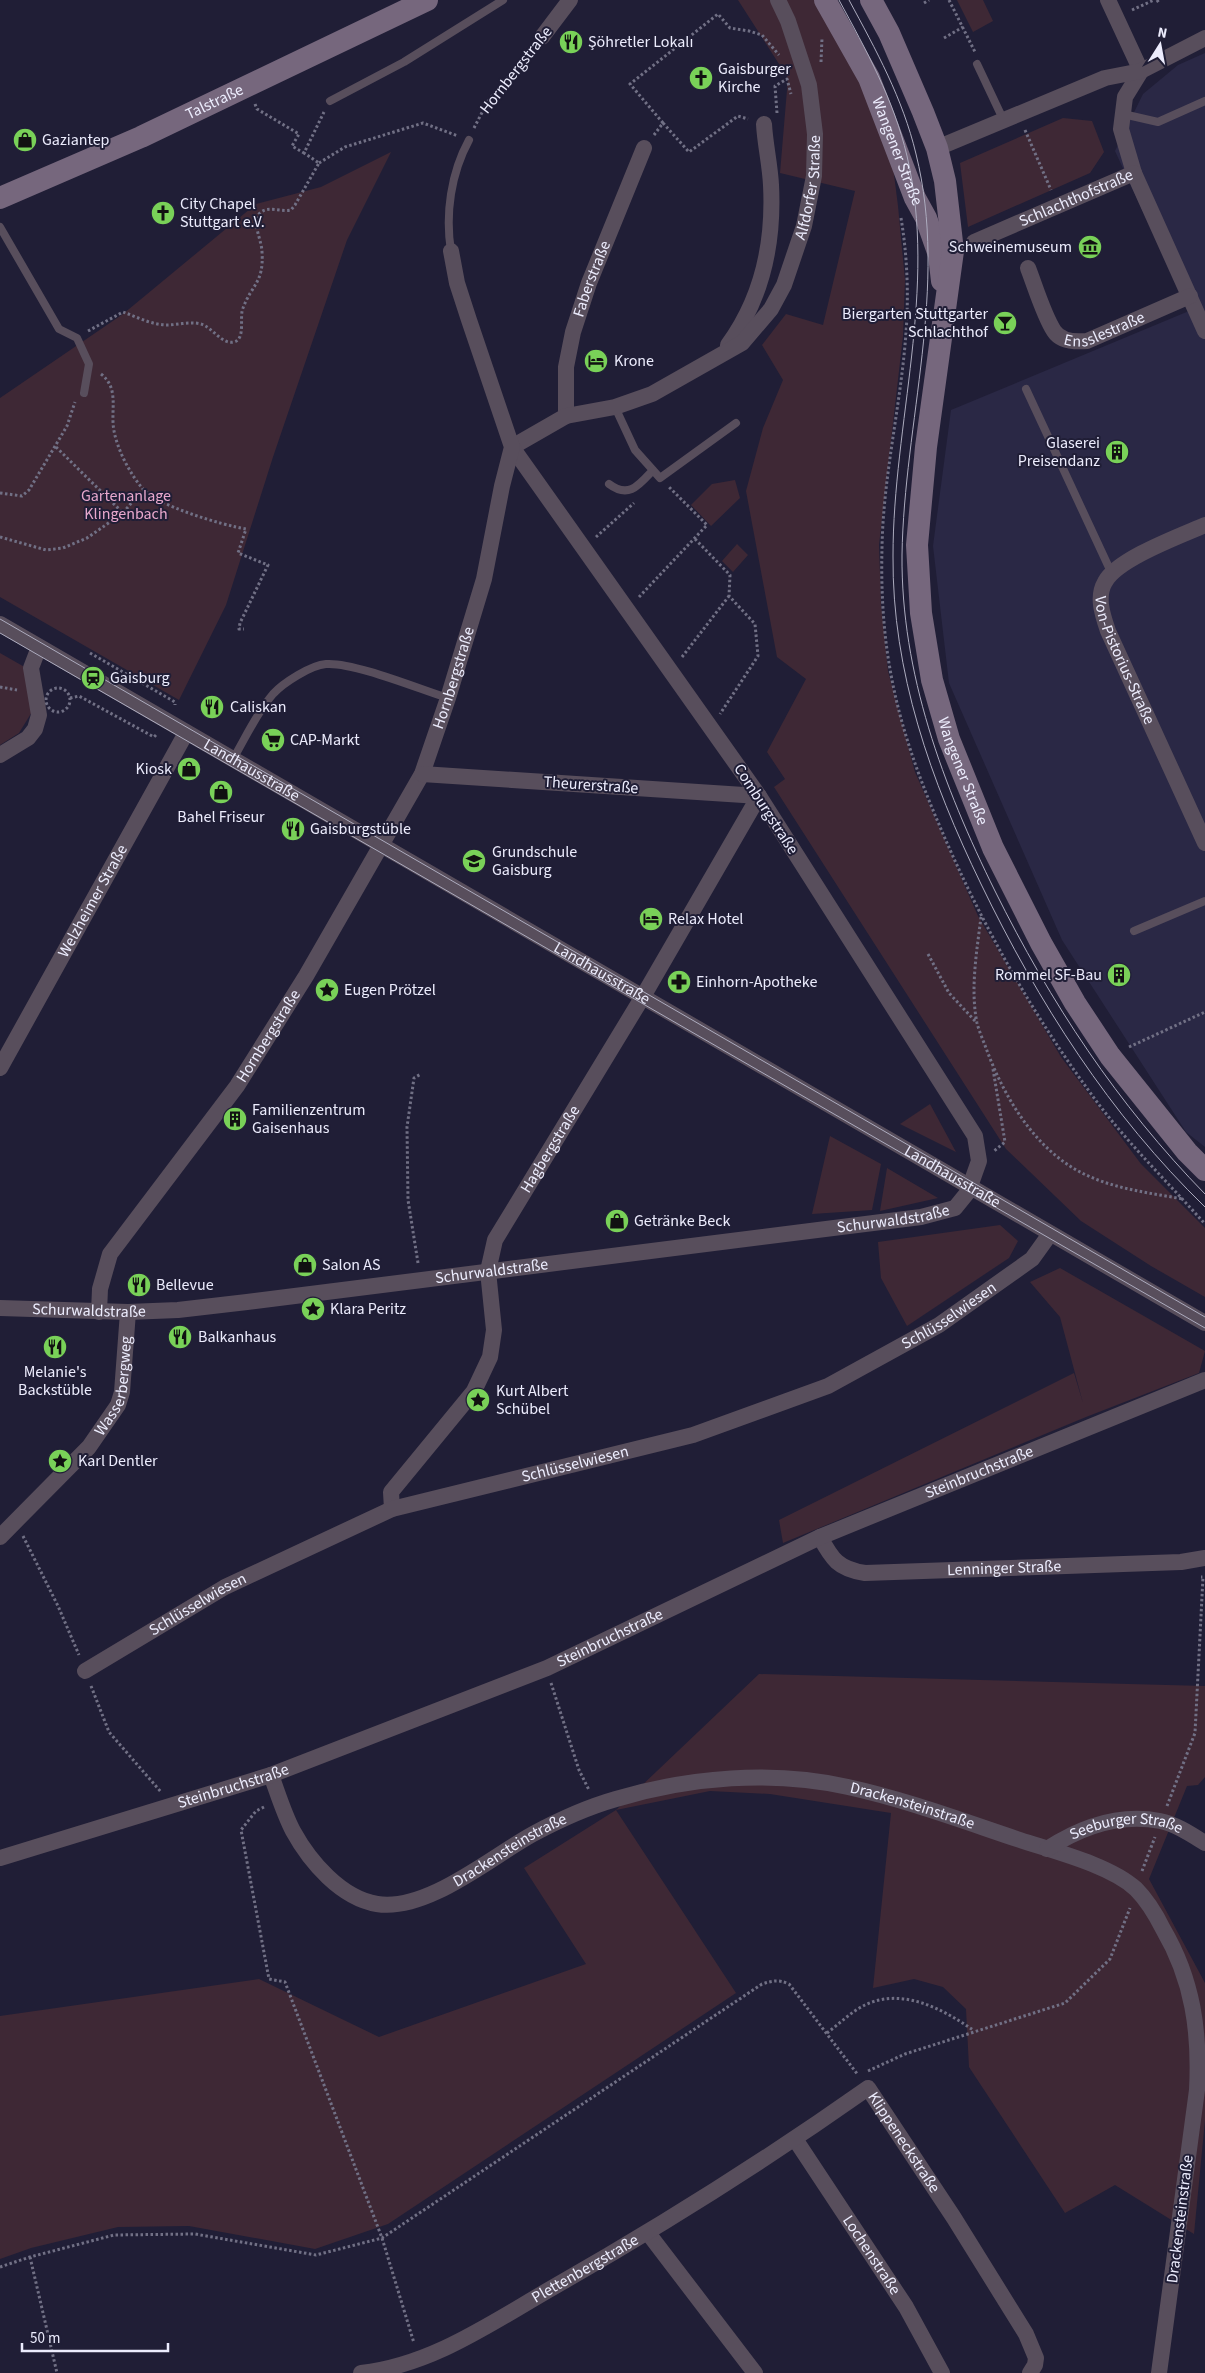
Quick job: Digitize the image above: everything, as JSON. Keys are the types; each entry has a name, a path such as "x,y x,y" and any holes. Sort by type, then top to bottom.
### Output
{"street":[{"name":"Talstraße","path":"0,198 141,137 427,0"},
{"name":"Hornbergstraße","path":"542,37 570,0"},
{"name":"Alfdorfer Straße","path":"512,447 566,416 615,407 652,394 742,343 771,309 784,285 804,226 814,176 815,134 809,85 788,21 778,0"},
{"name":"Wangener Straße","path":"825,0 869,78 915,198 926,218 939,255 946,309"},
{"name":"Wangener Straße","path":"871,0 892,41 937,148 945,181 953,251 926,447 917,545 921,613 932,680 949,739 993,848 1041,943 1075,1003 1110,1056 1187,1152 1205,1170"},
{"path":"1108,0 1141,71"},
{"path":"937,148 1105,78 1141,71 1205,38"},
{"name":"Schlachthofstraße","path":"974,242 1134,173 1121,129 1125,98 1141,71"},
{"name":"Alfdorfer Straße","path":"722,353 739,330 752,306 764,267 771,191 764,124"},
{"name":"Faberstraße","path":"566,416 566,367 576,322 589,283 644,148"},
{"path":"1134,173 1205,331"},
{"path":"451,251 455,275 469,320 512,447"},
{"name":"Ensslestraße","path":"1028,268 1054,332 1066,340 1077,342 1087,341 1190,296"},
{"name":"Hornbergstraße","path":"99,1312 100,1289 110,1254 236,1086 266,1042 422,774 448,698 484,579 502,486 512,447"},
{"name":"Comburgstraße","path":"512,447 759,796 975,1136 979,1160 970,1188"},
{"name":"Von-Pistorius-Straße","path":"1205,525 1120,564 1104,582 1100,606 1108,631 1205,844"},
{"name":"Landhausstraße","path":"0,624 1205,1323"},
{"path":"0,755 28,738 35,729 39,715 30,668 39,647"},
{"name":"Welzheimer Straße","path":"0,1068 186,733"},
{"name":"Theurerstraße","path":"422,774 759,796"},
{"name":"Hagbergstraße","path":"392,1509 391,1492 474,1391 490,1357 494,1330 488,1271 495,1240 643,996 759,796"},
{"name":"Schurwaldstraße","path":"0,1308 128,1312 178,1310 247,1302 921,1217 955,1208 970,1188"},
{"name":"Schlüsselwiesen","path":"85,1671 225,1587 392,1509 694,1435 828,1386 939,1325 1032,1259 1050,1234"},
{"name":"Wasserbergweg","path":"0,1537 90,1447 118,1405 122,1392 128,1312"},
{"name":"Steinbruchstraße","path":"0,1858 174,1807 271,1776 546,1668 820,1537 982,1469 1204,1384"},
{"name":"Lenninger Straße","path":"820,1537 830,1556 848,1571 865,1573 1181,1562 1205,1558"},
{"name":"Drackensteinstraße","path":"271,1776 293,1832 319,1867 340,1887 375,1904 393,1905 416,1901 436,1892 534,1834 597,1805 656,1790 718,1779 761,1777 802,1779 846,1786 889,1797 1080,1860 1116,1877 1135,1889 1154,1913 1169,1938 1192,1996 1199,2054 1197,2090 1160,2373"},
{"name":"Seeburger Straße","path":"1047,1849 1069,1835 1111,1820 1137,1818 1162,1821 1187,1832 1205,1843"},
{"name":"Klippeneckstraße","path":"648,2233 795,2138 863,2081 954,2218 1026,2334 1036,2358 1035,2366 1030,2373"},
{"name":"Lochenstraße","path":"795,2138 906,2307 942,2373"},
{"name":"Plettenbergstraße","path":"361,2373 379,2371 442,2352 648,2233 755,2373"}],"lane":[{"path":"330,101 404,62 503,0"},
{"path":"977,64 1011,116"},
{"path":"1123,114 1158,122 1205,101"},
{"path":"451,251 448,235 451,198 457,166 469,140"},
{"path":"0,227 59,329 77,338 89,364 84,393"},
{"path":"1026,388 1112,574"},
{"path":"615,407 636,450 660,478 736,423"},
{"path":"609,484 618,491 628,491 638,486 653,470"},
{"path":"232,759 241,740 274,692 300,674 325,664 346,665 448,698"},
{"path":"1134,932 1205,902"}],"path":[{"path":"924,3 929,0"},
{"path":"949,0 979,59 977,64"},
{"path":"1116,18 1157,1"},
{"path":"782,59 762,35 730,28 718,14 630,84 689,152 738,116 764,124 778,121 775,86 787,79 792,98 809,85"},
{"path":"944,38 963,27"},
{"name":"Hornbergstraße","path":"469,140 488,102 542,37"},
{"path":"247,87 257,109 298,134 292,146 319,163"},
{"path":"304,153 330,101"},
{"path":"1011,116 1058,206"},
{"path":"102,321 123,312 150,322 166,325 201,324 228,342 235,342 240,338 242,329 240,317 243,306 261,276 262,250 257,219 260,212 268,209 291,210 319,163 345,147 423,123 469,140"},
{"path":"644,148 663,123"},
{"path":"89,364 109,380 114,397 114,431 126,463 143,489 155,498 225,525 246,529 238,553 268,565 240,623 239,629 244,629"},
{"path":"0,493 15,496 26,493 56,447 67,426 73,404 84,393"},
{"path":"56,447 123,513"},
{"path":"627,609 666,571 707,525 660,478"},
{"path":"0,538 46,550 63,548 86,538 123,513 143,489"},
{"path":"584,547 632,508 636,501"},
{"path":"671,671 706,629 729,596 730,575 695,539"},
{"path":"711,728 758,656 755,624 729,596"},
{"path":"742,681 746,684"},
{"path":"54,689 66,691 70,698 66,709 59,712 52,710 47,704 48,694 54,689"},
{"path":"981,916 976,957 977,1023 993,1066 1010,1100 1037,1137 1057,1156 1082,1173 1103,1182 1184,1199"},
{"path":"928,954 949,993 977,1023"},
{"path":"1124,1050 1205,1012"},
{"path":"993,1066 1005,1142 1002,1146"},
{"path":"418,1262 408,1200 407,1127 414,1078 421,1074"},
{"path":"12,1525 24,1536 58,1606 108,1732 174,1807"},
{"path":"1162,1821 1195,1733 1203,1578 1182,1573 1181,1562"},
{"path":"546,1668 579,1770 597,1805"},
{"path":"280,1799 256,1811 242,1830 269,1980 285,1982 382,2238 419,2360"},
{"path":"0,2267 30,2257 114,2235 195,2234 316,2255 382,2238 762,1984 781,1980 789,1984 863,2081 905,2054 1065,2003 1092,1979"},
{"path":"827,2033 863,2006 876,2000 897,1998 937,2008 974,2031"},
{"path":"30,2257 57,2373"}],"shaded area":[{"path":"1205,53 1205,1147 1186,1132 1062,940 949,683 933,546 951,410 1189,311 1115,151 1143,94 1178,65"}],"green space":[{"path":"738,0 820,0 890,143 905,280 903,336 879,545 881,604 888,671 915,772 978,916 1061,1057 1141,1164 1205,1228 1205,1297 1151,1266 1081,1221 1006,1149 774,787 785,779 767,752 806,679 777,657 746,491 763,428 783,380 762,345 786,314 823,325 855,191 780,173 788,78"},
{"path":"957,0 983,0 993,21 973,32"},
{"path":"1063,118 1092,121 1104,152 1090,173 968,227 960,163"},
{"name":"Gartenanlage Klingenbach","path":"391,152 347,240 273,457 226,605 179,700 0,597 0,398 123,314 256,204 321,187"},
{"path":"735,480 740,498 711,526 691,505 712,484"},
{"path":"737,544 748,555 733,572 722,561"},
{"path":"0,653 35,673 43,694 19,733 0,745"},
{"path":"930,1104 956,1152 900,1124"},
{"path":"830,1136 881,1164 872,1210 812,1214"},
{"path":"887,1168 938,1198 880,1211"},
{"path":"1000,1225 1018,1241 1009,1258 907,1326 881,1278 878,1242"},
{"path":"1060,1268 1205,1351 1199,1373 1086,1417 783,1543 779,1520 1074,1373 1083,1403 1060,1317 1030,1282"},
{"path":"759,1674 1205,1686 1205,1777 1198,1785 1187,1786 1149,1879 1205,1983 1205,2120 1194,2234 1115,2185 1065,2213 969,2067 966,2009 943,1987 914,1979 873,1988 891,1813 770,1794 710,1791 616,1810"},
{"path":"616,1810 736,1993 388,2224 315,2249 189,2226 118,2227 31,2248 0,2259 0,2016 259,1979 379,2037 586,1964 524,1868"}],"tram line":[{"path":"839,0 878,76 895,115 907,156 915,206 918,256 916,306 895,506 893,556 894,599 899,642 907,684 918,725 946,806 981,884 1003,928 1052,1014 1107,1095 1170,1172 1205,1207"},
{"path":"849,0 879,56 904,114 916,154 925,204 928,254 927,304 905,505 902,555 909,643 917,685 929,728 942,770 958,811 995,891 1039,973 1088,1051 1115,1088 1143,1125 1205,1194"},
{"path":"0,619 1205,1317"},
{"path":"0,633 1205,1328"}],"place":[{"name":"Şöhretler Lokalı","path":"571,42"},
{"name":"Gaisburger Kirche","path":"701,78"},
{"name":"Gaziantep","path":"25,140"},
{"name":"City Chapel Stuttgart e.V.","path":"163,213"},
{"name":"Schweinemuseum","path":"1090,247"},
{"name":"Biergarten Stuttgarter Schlachthof","path":"1005,323"},
{"name":"Krone","path":"596,361"},
{"name":"Glaserei Preisendanz","path":"1117,452"},
{"name":"Gaisburg","path":"93,678"},
{"name":"Caliskan","path":"212,707"},
{"name":"CAP-Markt","path":"273,740"},
{"name":"Kiosk","path":"189,769"},
{"name":"Bahel Friseur","path":"221,792"},
{"name":"Gaisburgstüble","path":"293,829"},
{"name":"Grundschule Gaisburg","path":"474,861"},
{"name":"Relax Hotel","path":"651,919"},
{"name":"Rommel SF-Bau","path":"1119,975"},
{"name":"Einhorn-Apotheke","path":"679,982"},
{"name":"Eugen Prötzel","path":"327,990"},
{"name":"Familienzentrum Gaisenhaus","path":"235,1119"},
{"name":"Getränke Beck","path":"617,1221"},
{"name":"Salon AS","path":"305,1265"},
{"name":"Bellevue","path":"139,1285"},
{"name":"Klara Peritz","path":"313,1309"},
{"name":"Balkanhaus","path":"180,1337"},
{"name":"Melanie's Backstüble","path":"55,1347"},
{"name":"Kurt Albert Schübel","path":"478,1400"},
{"name":"Karl Dentler","path":"60,1461"}]}
